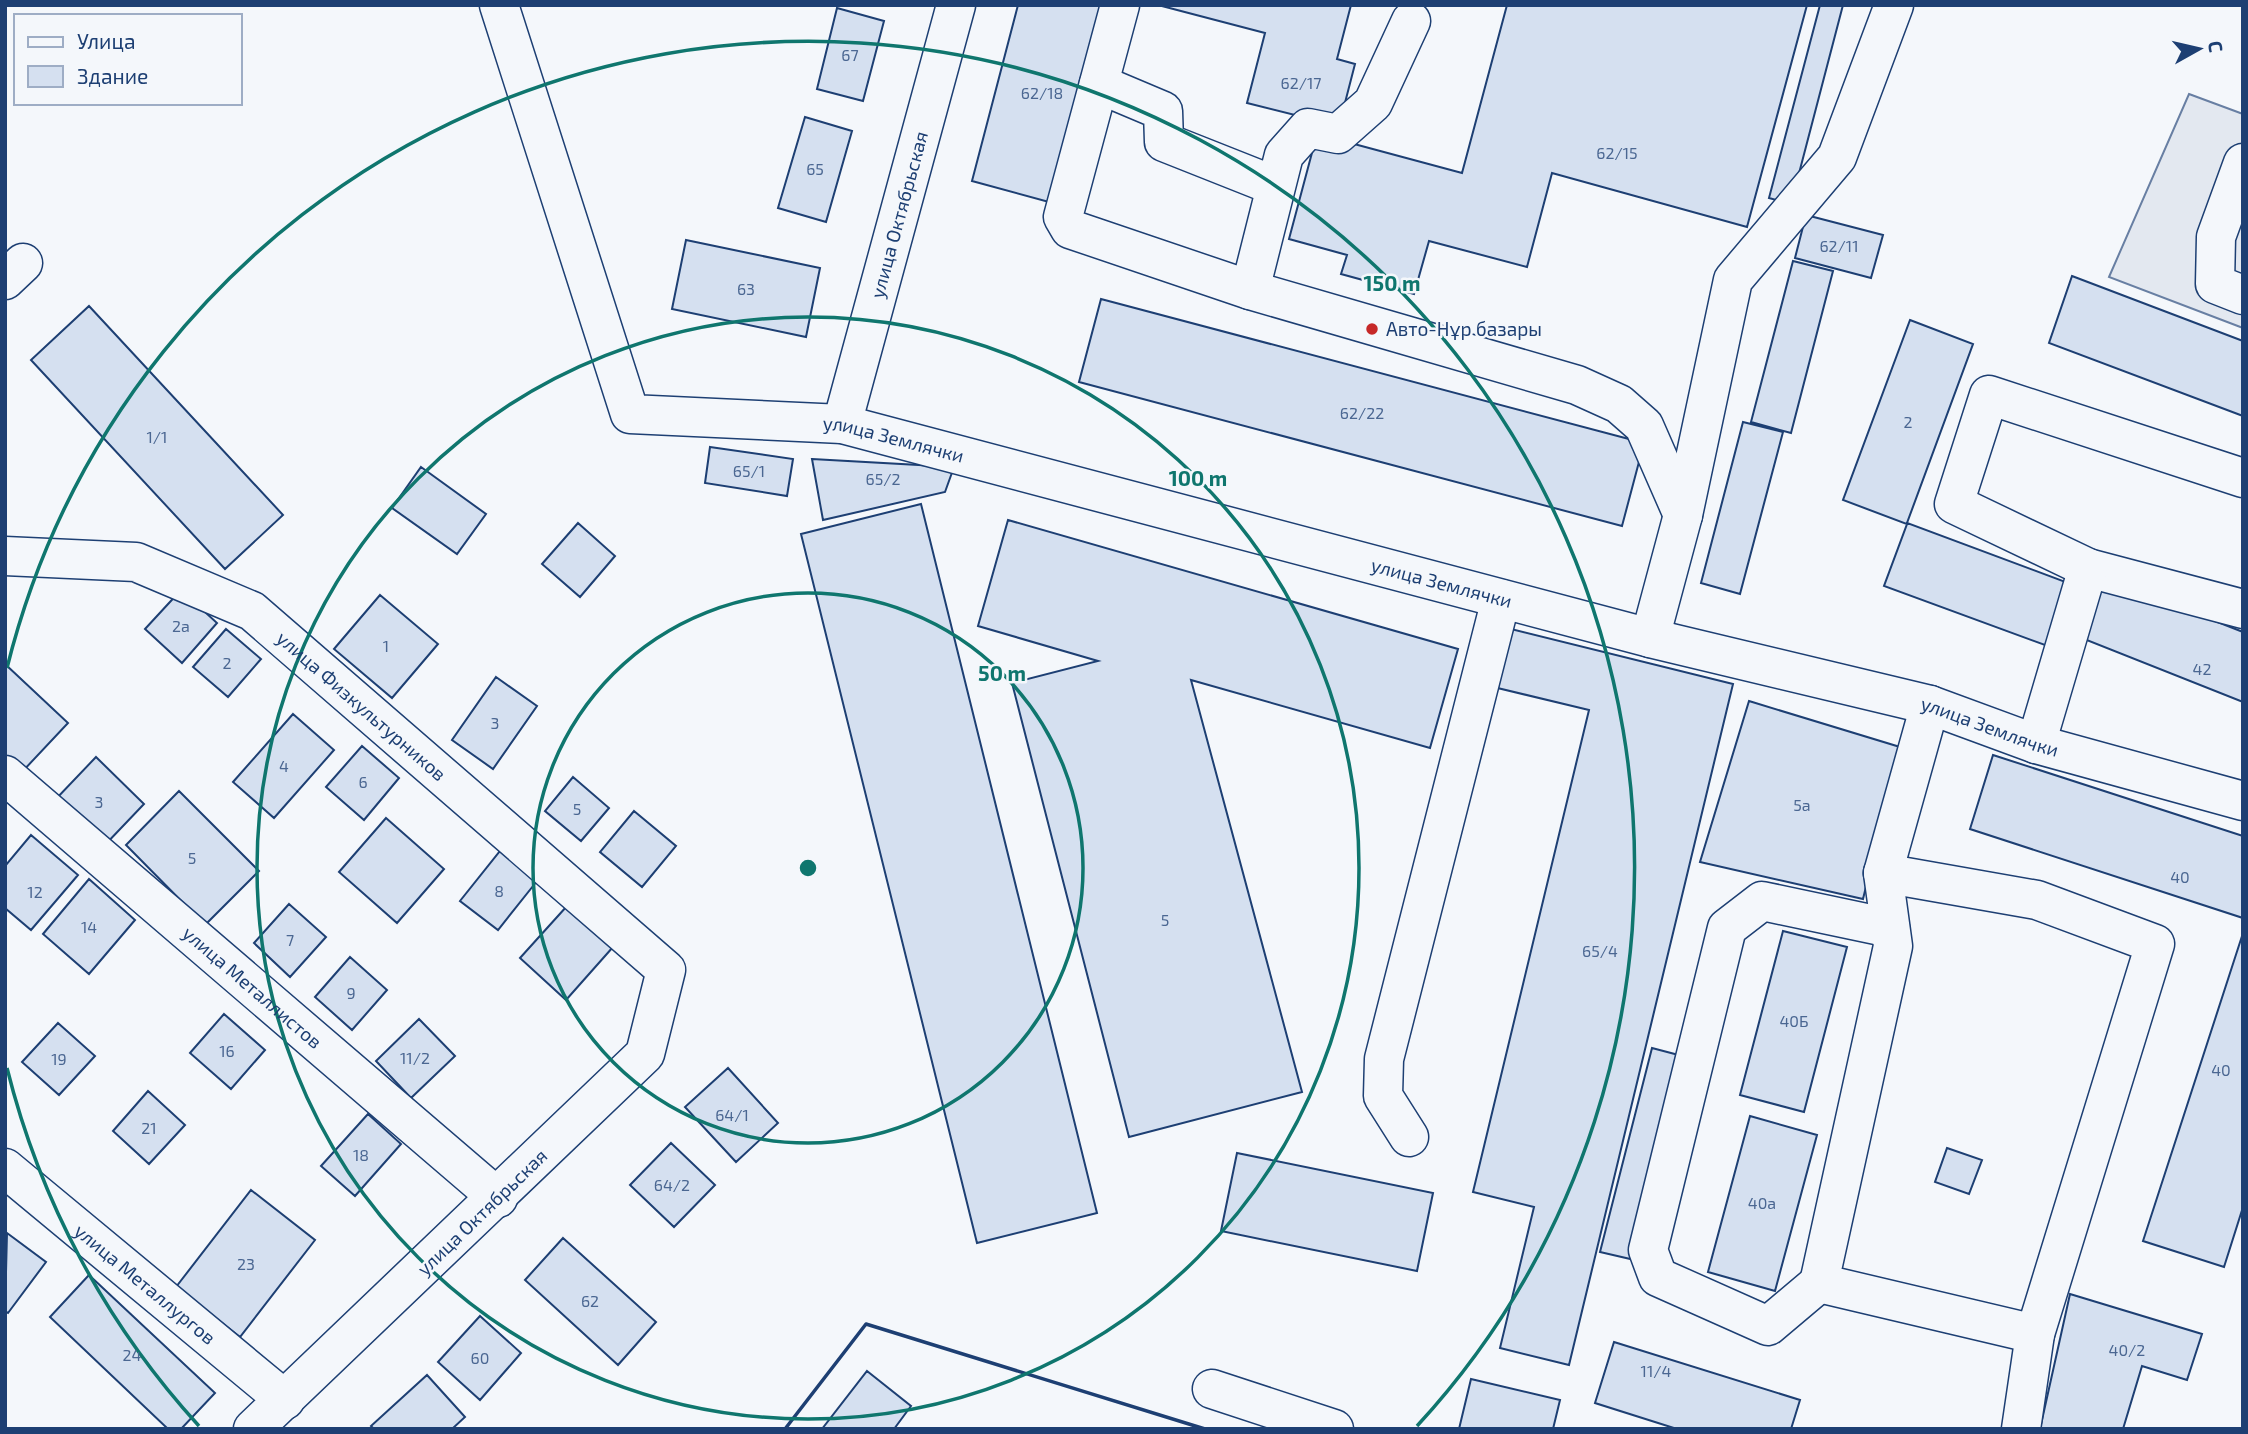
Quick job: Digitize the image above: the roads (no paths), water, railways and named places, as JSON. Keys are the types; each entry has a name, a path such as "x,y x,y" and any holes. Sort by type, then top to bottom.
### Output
{"street":[{"name":"улица Землячки","path":"499,5 630,414 842,424 1650,638 1930,705 2036,744 2243,801"},
{"name":"улица Октябрьская","path":"842,424 956,5"},
{"path":"1120,5 1063,217 1070,229 1250,290 1577,386 1619,404 1644,426 1684,515"},
{"path":"1650,638 1684,515 1733,280 1837,157 1894,5"},
{"path":"1250,290 1284,155 1308,128 1338,134 1373,103 1411,21"},
{"path":"1099,84 1163,111 1164,142 1275,186"},
{"path":"2243,163 2216,237 2215,284 2243,295"},
{"path":"2243,478 1989,395 1954,505 2088,568 2243,609"},
{"name":"улица Физкультурников","path":"5,556 136,562 252,611 666,970"},
{"path":"2036,744 2088,568"},
{"path":"1409,1137 1382,1096 1384,1059 1501,599"},
{"path":"1891,928 1762,901 1727,928 1648,1250 1658,1277 1768,1326 1819,1283 1893,946 1891,928 1883,873 1930,705"},
{"name":"улица Металлистов","path":"5,775 498,1198"},
{"path":"1883,873 2037,900 2155,944 2035,1334 2021,1429"},
{"name":"улица Октябрьская","path":"253,1429 498,1198 645,1054 666,970"},
{"name":"улица Металлургов","path":"5,1168 285,1400"},
{"path":"1819,1283 2035,1334"},
{"path":"1212,1389 1334,1429"}],"place":[{"name":"Авто-Нұр базары","path":"1372,329"}]}
